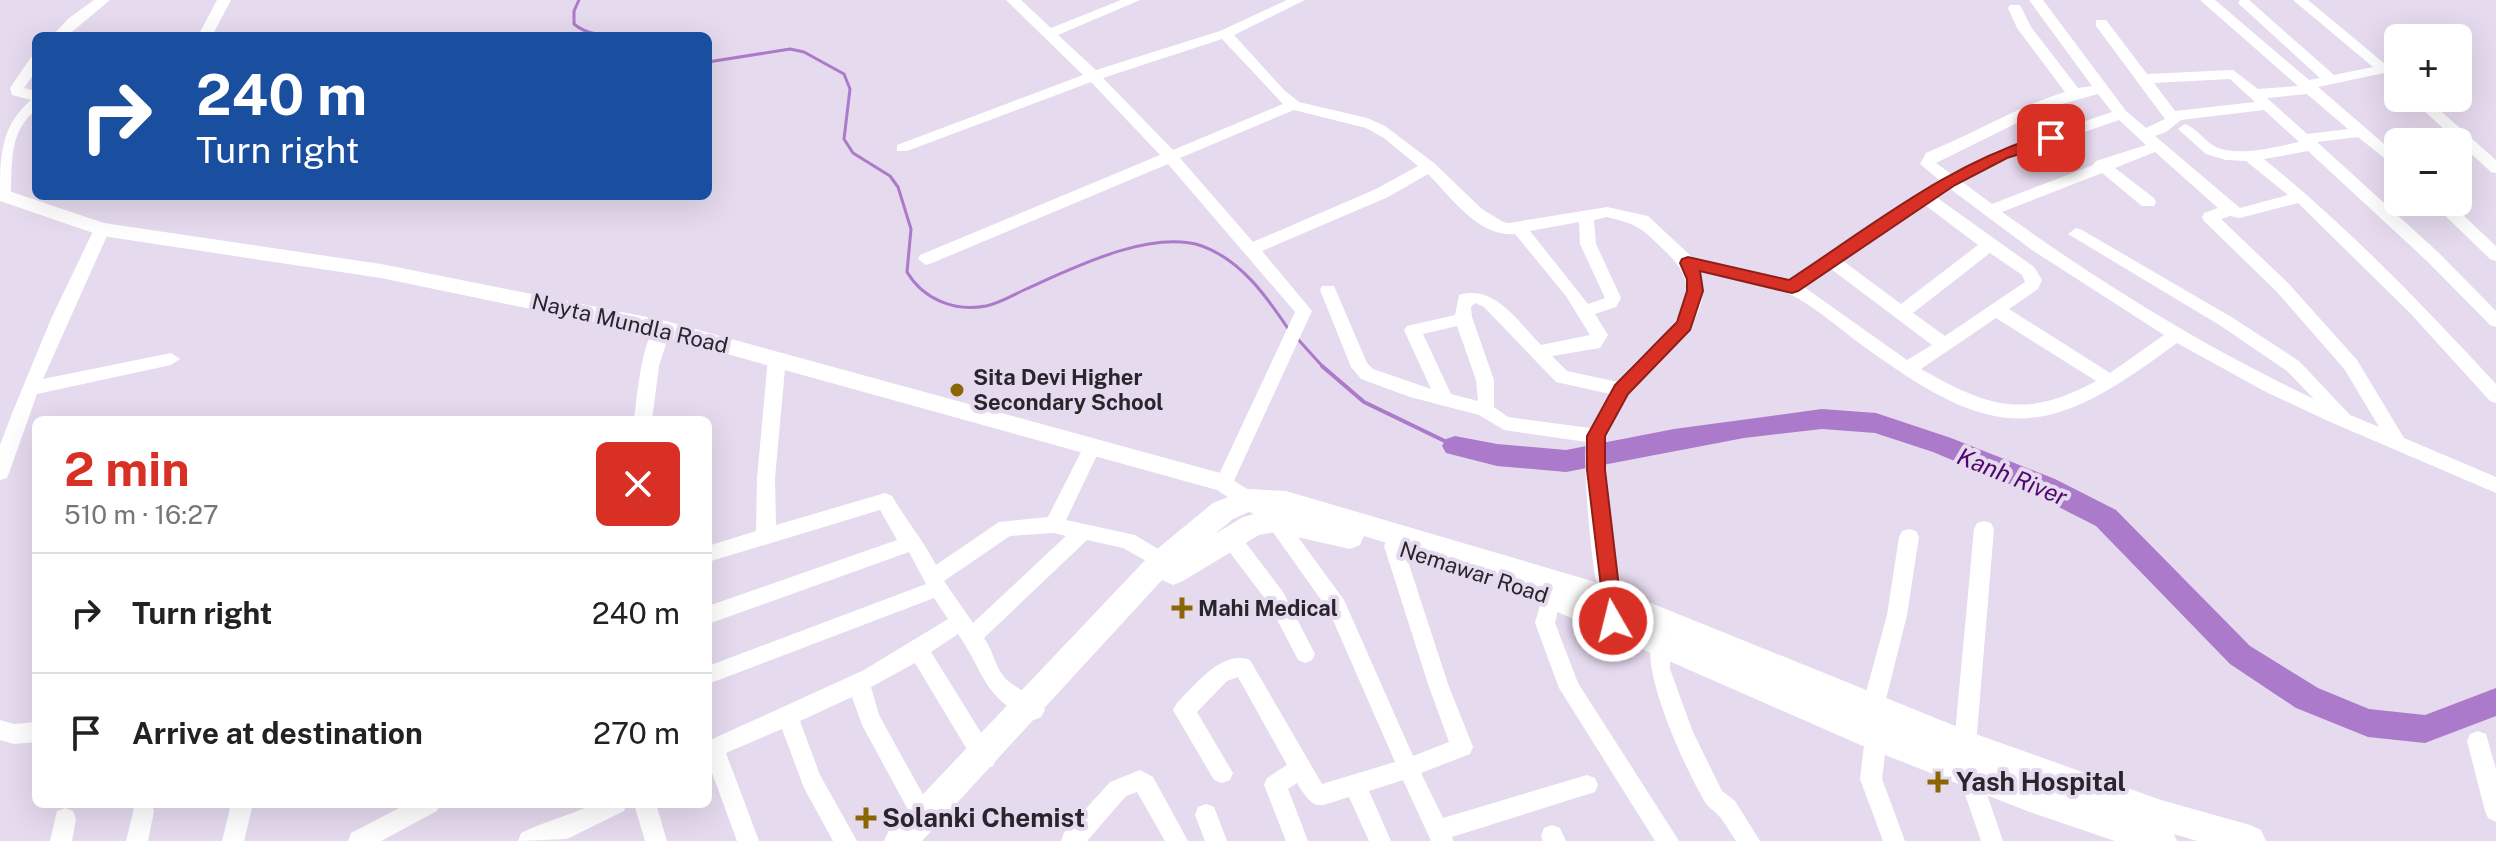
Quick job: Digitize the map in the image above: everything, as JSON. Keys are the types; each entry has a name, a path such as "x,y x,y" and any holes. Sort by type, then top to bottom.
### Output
{"highway":[{"path":"1249,500 1286,502 1611,610 1873,707 1967,758"},
{"name":"Nemawar Road","path":"900,841 924,828 1032,708 1223,511 1249,500"},
{"name":"Nemawar Road","path":"1168,566 1253,525 1275,521 1394,546 1551,597 1611,610 1660,643 1876,737 1967,758 2027,796 2159,834 2250,841"}],"main road":[{"name":"Nayta Mundla Road","path":"2,194 102,229 381,271 662,328 1224,483 1275,521"}],"street":[{"path":"63,32 103,0"},
{"path":"207,32 224,0"},
{"path":"1013,0 1093,76 1170,156 1304,311 1224,483"},
{"path":"1048,34 1133,0"},
{"path":"902,148 1093,76 1225,34 1298,0"},
{"path":"2036,0 2121,114 2230,210 2240,213 2301,197"},
{"path":"2207,0 2384,152"},
{"path":"2300,0 2384,69"},
{"path":"2245,3 2332,81"},
{"path":"2015,8 2024,28 2073,92"},
{"path":"2101,23 2174,120 2161,129 2144,134"},
{"path":"1225,34 1294,105 1380,128 1498,227 1519,228 1621,213 1642,220 1692,271 1695,291 1684,325 1621,389 1596,436 1596,470 1611,610"},
{"path":"32,66 17,92 32,103"},
{"path":"2172,116 2262,100 2384,69"},
{"path":"2145,79 2183,76 2193,80 2233,74 2433,257 2496,321"},
{"path":"2100,89 2073,92 2030,108 1989,132 1931,157 1928,164 2052,258 2254,380 2349,424 2496,485"},
{"path":"926,259 1294,105"},
{"path":"2,194 7,136 15,120 32,106"},
{"path":"2433,112 2496,168"},
{"path":"1785,284 1832,261 1949,181 2001,155 2121,114"},
{"path":"2185,129 2214,152 2248,154 2361,132"},
{"path":"1990,211 2101,165 2157,146"},
{"path":"2248,154 2301,197 2416,309 2496,396"},
{"path":"2101,165 2148,202"},
{"path":"1252,249 1382,193 1429,167"},
{"path":"1907,369 2032,285 2034,280 2028,271 1939,210 1927,198"},
{"path":"2230,210 2210,217 2283,288 2351,365 2398,443"},
{"path":"1585,311 1610,303 1613,298 1588,244 1586,216"},
{"path":"2454,216 2496,255"},
{"path":"1519,228 1585,311 1598,340 1536,352"},
{"path":"0,473 6,437 32,388 61,315 102,229"},
{"path":"2076,234 2227,322 2293,366 2349,424"},
{"path":"1901,313 1990,244"},
{"path":"1832,261 1945,345"},
{"path":"1692,271 1785,284 1946,394 1973,405 2022,413 2050,411 2075,404 2176,335"},
{"path":"1328,290 1360,367 1367,374 1410,390 1485,410 1504,423 1596,436"},
{"path":"1485,410 1487,391 1477,351 1463,319 1462,302 1476,297 1483,298 1562,377 1621,389"},
{"path":"1995,309 2111,382"},
{"path":"1444,398 1413,330 1463,319"},
{"path":"644,416 650,366 662,328"},
{"path":"766,536 766,478 777,358"},
{"path":"32,388 171,359"},
{"path":"1054,525 1092,447"},
{"path":"712,553 885,501 967,629 994,681 1032,708"},
{"path":"1275,521 1337,606 1439,836 1587,785"},
{"path":"712,673 936,582 1006,528 1054,525 1128,541 1168,566"},
{"path":"1984,529 1967,758 1992,841"},
{"path":"712,750 859,683 967,629 1083,532"},
{"path":"1229,536 1276,598 1305,654"},
{"path":"1894,841 1871,779 1876,737 1873,707 1897,615 1909,537"},
{"path":"712,614 914,542"},
{"path":"1222,773 1184,710 1220,674 1243,666 1317,796 1408,768 1462,747 1438,684 1394,546"},
{"path":"1551,597 1545,623 1569,688 1668,841"},
{"path":"1660,643 1660,669 1683,734 1714,798 1727,808 1749,841"},
{"path":"920,652 985,759"},
{"path":"859,683 869,718 924,828"},
{"path":"788,716 802,762 821,806 846,841"},
{"path":"0,730 14,734 32,732"},
{"path":"2478,741 2496,811"},
{"path":"712,752 748,841"},
{"path":"1297,841 1275,785 1301,769"},
{"path":"1072,841 1118,789 1140,780 1177,841"},
{"path":"1355,785 1380,841"},
{"path":"233,841 241,808"},
{"path":"359,841 421,808"},
{"path":"529,841 551,830 568,835 610,808"},
{"path":"646,808 656,841"},
{"path":"137,841 143,811"},
{"path":"1206,815 1216,841"}],"waterway":[{"path":"579,0 574,11 574,24 590,32"},
{"path":"712,61 790,49 804,52 844,74 850,89 844,139 853,153 890,176 898,187 911,229 907,272 922,290 940,301 962,307 986,306 1112,253 1159,243 1181,242 1202,246 1229,260 1262,293 1289,330"},
{"path":"1295,336 1323,367"},
{"path":"1323,367 1364,402 1455,446"},
{"name":"Kanh River","path":"1455,446 1497,455 1566,461 1744,428 1822,419 1876,423 1942,445 2045,487 2106,518 2240,655 2307,698 2368,723 2425,729 2496,702"}],"place":[{"name":"Sita Devi Higher Secondary School","path":"957,390"},
{"name":"Mahi Medical","path":"1182,608"},
{"name":"Yash Hospital","path":"1938,782"},
{"name":"Solanki Chemist","path":"866,818"}],"route":[{"path":"1613,621 1596,470 1596,436 1621,389 1684,325 1695,291 1695,279 1688,263 1766,278 1792,287 1949,181 2001,155 2051,138"}]}
